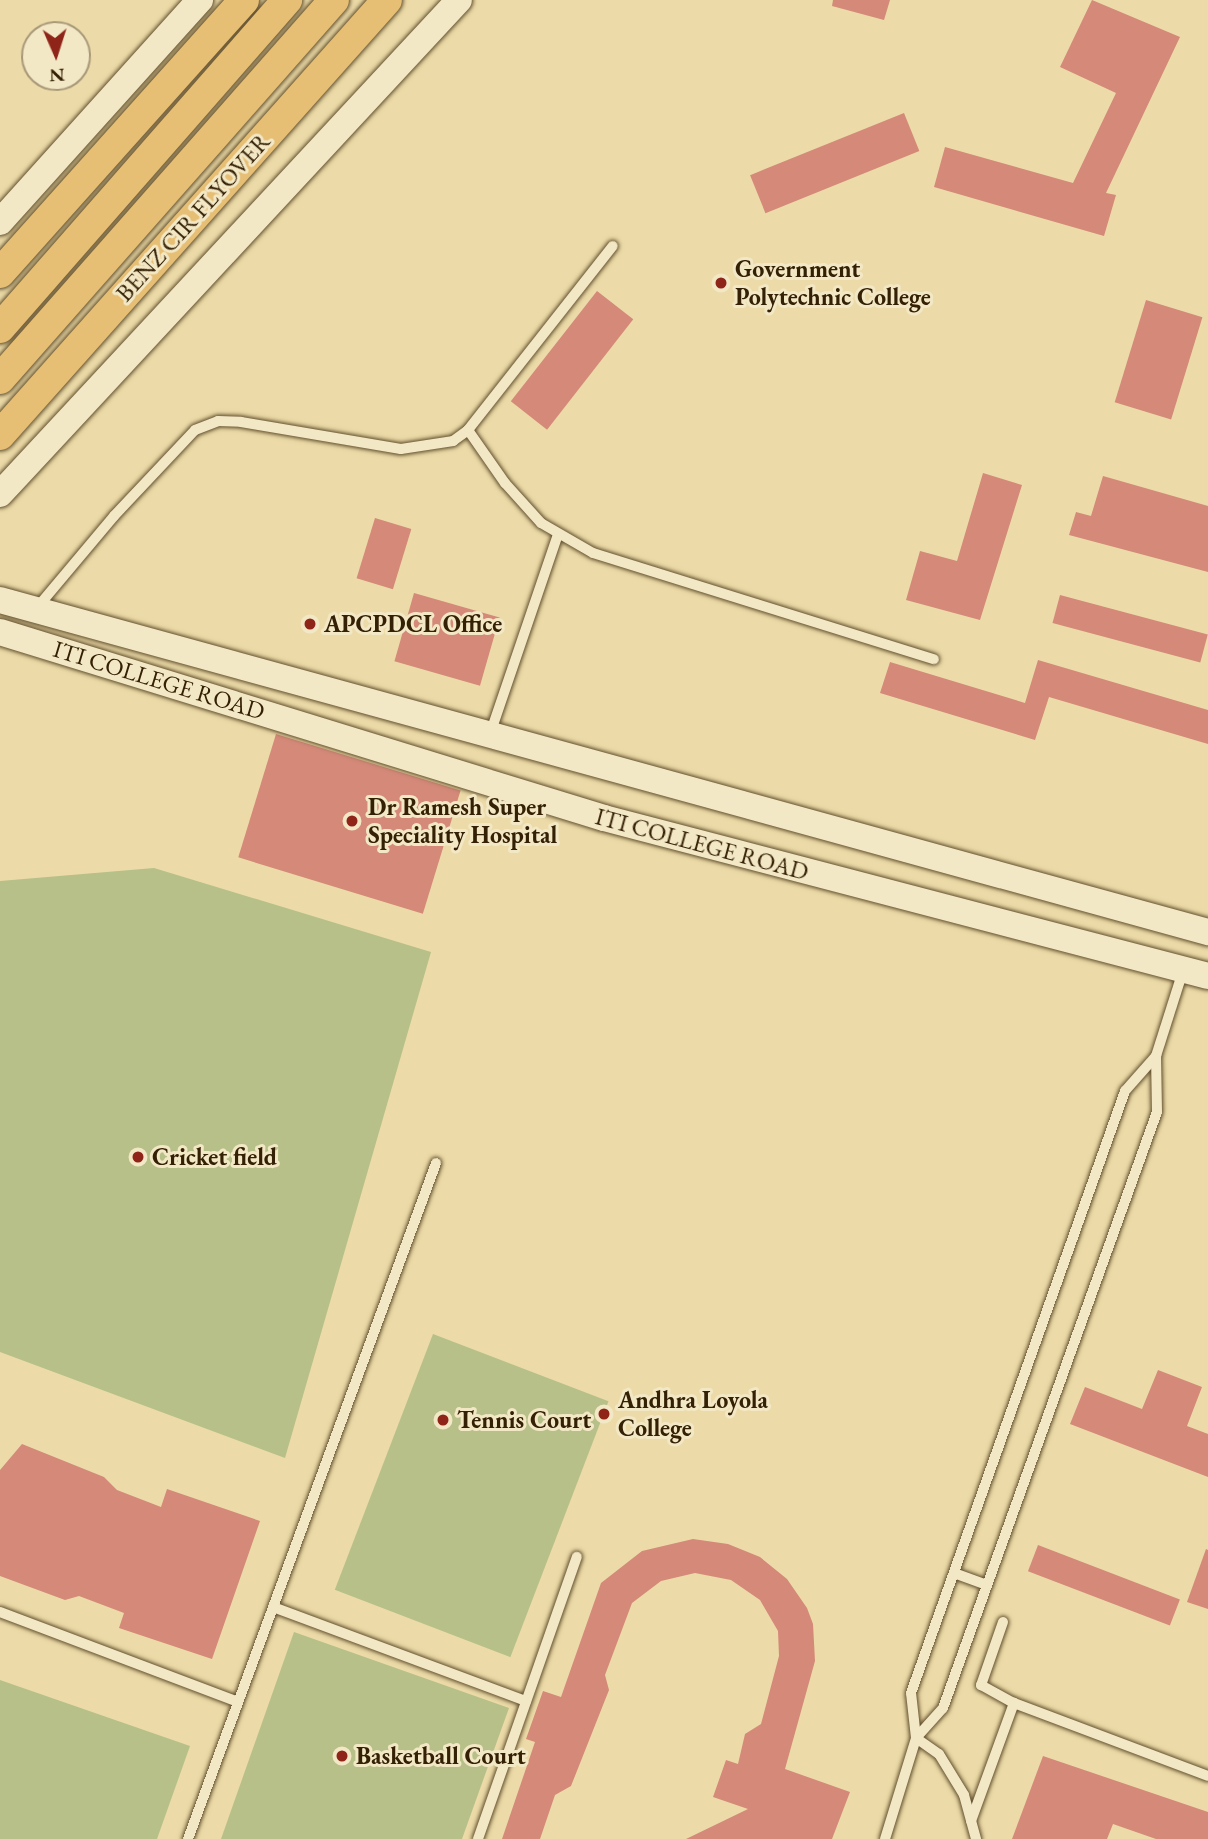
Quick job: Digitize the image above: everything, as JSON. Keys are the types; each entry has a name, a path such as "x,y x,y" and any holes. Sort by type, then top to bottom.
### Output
{"main road":[{"path":"0,273 244,0"},
{"path":"0,328 287,0"},
{"path":"0,379 334,0"},
{"name":"BENZ CIR FLYOVER","path":"0,435 387,0"}],"street":[{"path":"0,222 200,0"},
{"path":"0,494 458,0"},
{"name":"ITI COLLEGE ROAD","path":"0,600 1208,932"},
{"name":"ITI COLLEGE ROAD","path":"0,632 604,818 1196,973"}],"lane":[{"path":"36,610 114,516 195,430 218,421 241,422 401,449 433,448 468,430 613,246"},
{"path":"468,430 505,483 558,534 593,553 934,659"},
{"path":"490,734 558,534"},
{"path":"885,1839 916,1738 911,1693 1125,1091 1156,1056 1196,973"},
{"path":"916,1738 943,1708 1157,1112 1156,1056"},
{"path":"188,1839 436,1163"},
{"path":"478,1839 577,1558"},
{"path":"954,1573 987,1585"},
{"path":"273,1607 526,1701"},
{"path":"0,1612 238,1702"},
{"path":"1003,1622 981,1685 1014,1703 1208,1776"},
{"path":"971,1821 1014,1703"},
{"path":"916,1738 939,1754 964,1795 976,1839"}],"green space":[{"path":"154,868 431,952 285,1458 0,1352 0,881"},
{"path":"433,1334 609,1401 510,1657 335,1590"},
{"path":"294,1632 509,1708 462,1839 221,1839"},
{"path":"0,1680 190,1746 157,1839 0,1839"}],"building":[{"path":"833,0 890,0 884,20 832,6"},
{"path":"1092,0 1180,37 1106,193 1116,195 1104,236 934,187 945,147 1073,183 1116,93 1060,67"},
{"path":"904,113 919,151 765,213 750,175"},
{"path":"597,291 633,319 547,430 511,401"},
{"path":"1146,300 1202,317 1171,420 1115,402"},
{"path":"983,473 1022,485 980,620 906,600 920,551 957,561"},
{"path":"1103,476 1208,506 1208,572 1069,535 1076,512 1091,516"},
{"path":"375,518 411,529 393,589 357,578"},
{"path":"414,593 500,618 480,686 394,661"},
{"path":"1060,595 1208,635 1200,663 1052,623"},
{"path":"1038,660 1208,710 1208,744 1049,697 1035,740 880,693 890,662 1025,703"},
{"name":"Dr Ramesh Super Speciality Hospital","path":"276,734 461,790 423,914 238,857"},
{"path":"1158,1370 1202,1387 1187,1426 1208,1434 1208,1477 1070,1424 1085,1387 1142,1409"},
{"path":"22,1444 104,1477 117,1490 161,1507 167,1489 260,1521 212,1659 119,1628 124,1613 79,1596 65,1600 0,1576 0,1470"},
{"path":"693,1539 728,1544 760,1557 787,1579 807,1608 813,1624 815,1661 785,1769 850,1792 832,1839 686,1839 748,1809 713,1797 726,1760 738,1764 745,1734 761,1724 779,1656 778,1631 760,1600 731,1580 695,1573 661,1581 632,1603 605,1675 609,1690 571,1786 555,1795 540,1839 502,1839 535,1742 526,1739 543,1691 561,1697 601,1583 642,1551"},
{"path":"1038,1545 1180,1599 1170,1626 1028,1571"},
{"path":"1206,1549 1208,1550 1208,1609 1187,1602"},
{"path":"1043,1756 1208,1812 1208,1839 1156,1839 1113,1824 1107,1839 1012,1839"}],"place":[{"name":"Government Polytechnic College","path":"721,283"},
{"name":"APCPDCL Office","path":"310,624"},
{"name":"Dr Ramesh Super Speciality Hospital","path":"352,821"},
{"name":"Cricket field","path":"138,1157"},
{"name":"Andhra Loyola College","path":"604,1414"},
{"name":"Tennis Court","path":"443,1420"},
{"name":"Basketball Court","path":"342,1756"}]}
